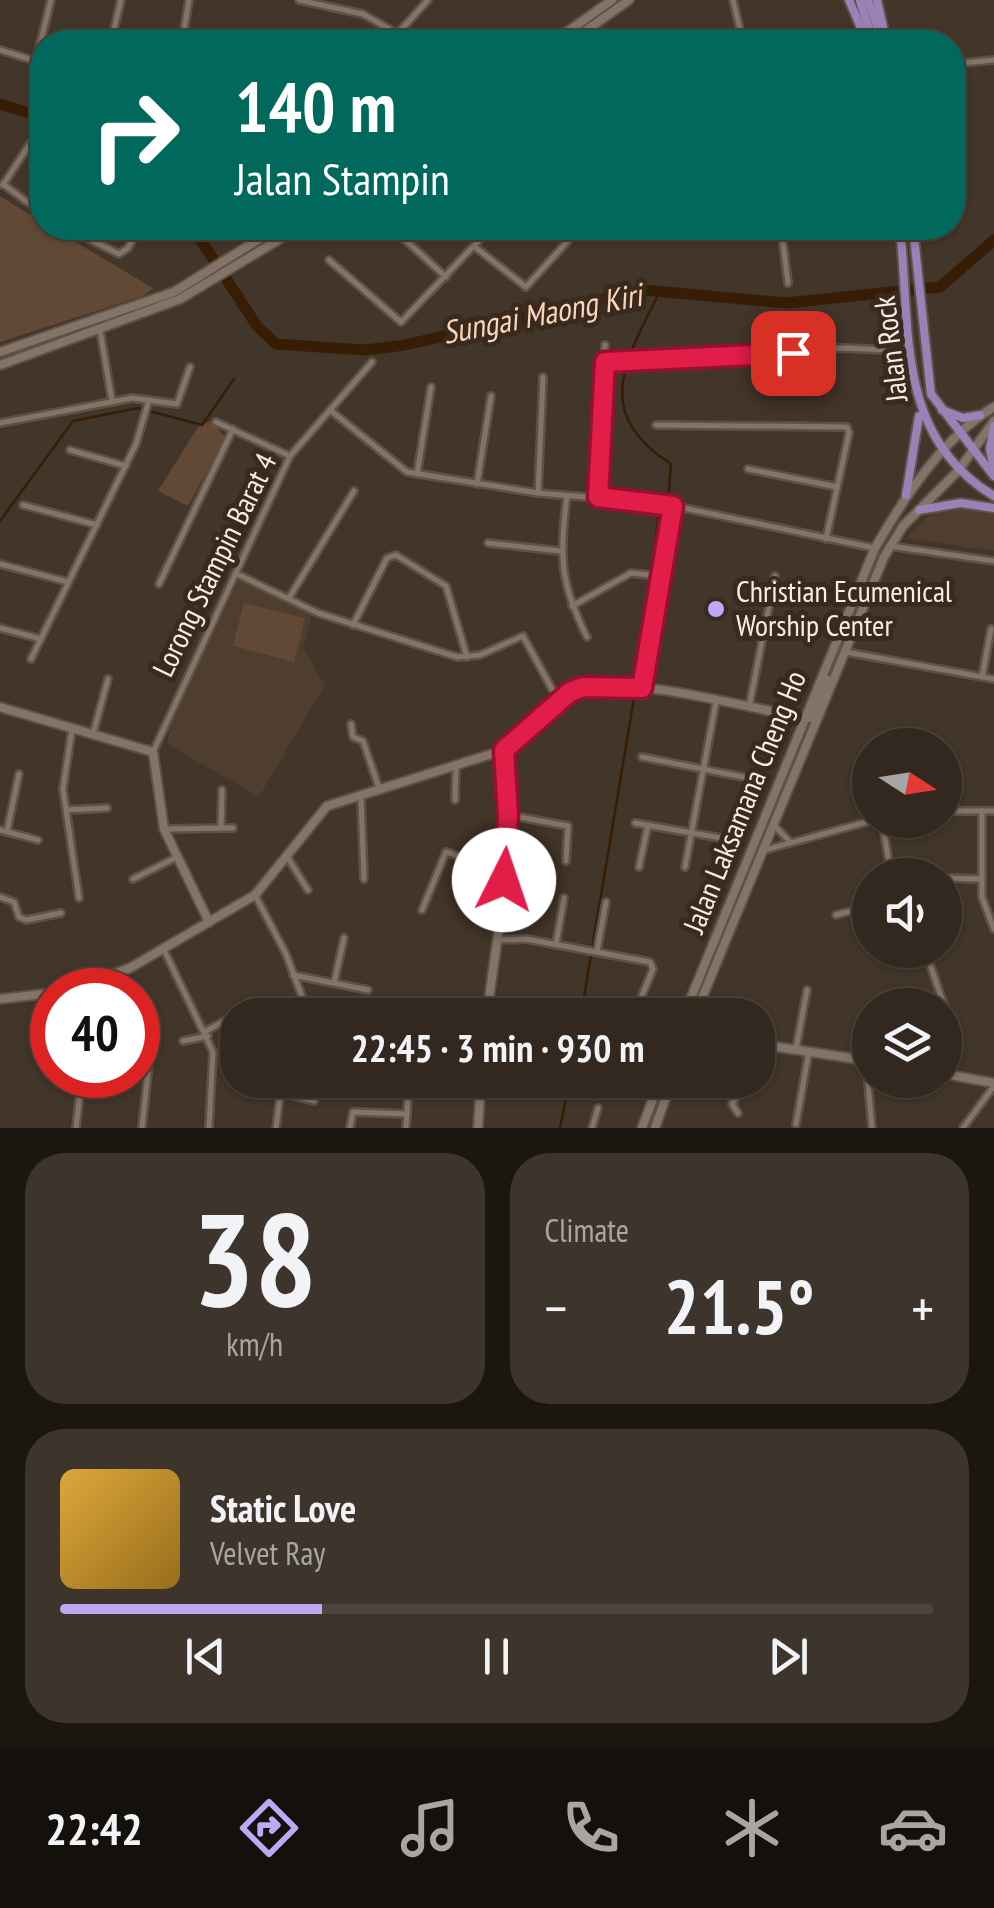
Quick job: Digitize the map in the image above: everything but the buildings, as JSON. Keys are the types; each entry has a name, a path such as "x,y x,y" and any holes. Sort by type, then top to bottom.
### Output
{"main road":[{"path":"587,30 629,0"},
{"path":"850,0 864,30"},
{"path":"868,0 879,30"},
{"path":"878,0 882,30"},
{"path":"569,30 608,1"},
{"path":"860,1 867,30"},
{"path":"0,352 138,307 199,277 258,240"},
{"path":"0,364 100,330 208,284 280,240"},
{"name":"Jalan Rock","path":"901,240 920,409 943,455 958,471 994,496"},
{"name":"Jalan Rock","path":"914,240 928,376 938,408 994,473"},
{"name":"Jalan Laksamana Cheng Ho","path":"691,998 802,718 875,548 906,495 980,415 994,407"},
{"path":"938,408 963,418 980,415"},
{"path":"906,495 918,447 920,409"},
{"path":"994,423 990,449 994,473"},
{"name":"Jalan Laksamana Cheng Ho","path":"701,998 890,546 958,471 994,423"},
{"path":"919,510 961,503 994,508"},
{"path":"122,968 164,950 255,895 320,811 379,788 504,750 558,700 583,687 641,688 810,718 840,665"},
{"path":"0,707 153,752 164,829 209,922"},
{"path":"489,998 505,870 508,815 504,750"},
{"path":"0,999 30,996"},
{"path":"775,1047 852,1058"},
{"path":"962,1077 994,1084"},
{"path":"478,1128 480,1098"},
{"path":"642,1128 653,1098"},
{"path":"655,1128 666,1098"}],"street":[{"path":"45,30 50,0"},
{"path":"114,30 121,0"},
{"path":"184,30 190,0"},
{"path":"299,0 363,14 391,30"},
{"path":"402,30 428,0"},
{"path":"734,0 740,30"},
{"path":"0,50 30,59"},
{"path":"965,63 994,60"},
{"path":"30,143 2,184 30,204"},
{"path":"91,240 119,254 132,240"},
{"path":"405,240 446,277"},
{"path":"329,260 400,322 480,240"},
{"path":"475,247 526,287 569,240"},
{"path":"783,240 788,283"},
{"path":"100,330 112,402"},
{"path":"598,497 606,345"},
{"path":"605,362 844,348 912,351"},
{"name":"Lorong Stampin Barat 4","path":"153,752 290,456 372,362"},
{"path":"0,423 112,402 180,402 190,367"},
{"path":"538,492 543,377"},
{"path":"417,474 431,387"},
{"path":"477,484 492,396"},
{"path":"32,659 126,466 148,402"},
{"path":"330,410 401,469 417,474 538,492 660,503 875,548"},
{"path":"216,422 290,456"},
{"path":"656,424 847,427 826,538"},
{"path":"159,584 233,429"},
{"path":"70,450 126,466"},
{"path":"748,469 837,487"},
{"path":"290,598 354,491"},
{"path":"567,495 560,552 572,606 587,637"},
{"path":"641,688 656,576 671,505"},
{"path":"24,506 97,526"},
{"path":"488,543 560,552"},
{"path":"890,546 994,561"},
{"path":"353,625 386,558 396,554 446,586 467,657"},
{"path":"0,564 68,582"},
{"path":"236,574 353,625 467,657 524,636 558,700"},
{"path":"572,606 618,579 641,574 656,576"},
{"path":"748,707 775,576"},
{"path":"0,628 41,639"},
{"path":"982,677 990,629"},
{"path":"846,652 994,679"},
{"path":"93,734 108,679"},
{"path":"685,867 716,702"},
{"path":"351,724 354,737 364,741 379,788"},
{"path":"72,728 64,764 66,810 79,898"},
{"path":"642,757 754,779"},
{"path":"455,800 456,763"},
{"path":"18,774 4,831 38,840"},
{"path":"221,827 222,790"},
{"path":"361,794 364,879"},
{"path":"66,810 107,808"},
{"path":"962,811 994,811"},
{"path":"982,811 982,897 994,929"},
{"path":"508,815 568,826 566,861"},
{"path":"773,822 790,842"},
{"path":"635,823 727,839"},
{"path":"639,868 648,825"},
{"path":"760,852 852,826"},
{"path":"164,829 232,828"},
{"path":"422,910 446,852 505,870"},
{"path":"286,855 308,890"},
{"path":"133,878 178,857"},
{"path":"962,878 982,879"},
{"path":"255,895 302,998"},
{"path":"0,897 14,902 19,917 26,920 60,913"},
{"path":"556,944 564,898"},
{"path":"593,950 606,902"},
{"path":"836,915 852,911"},
{"path":"334,983 344,938"},
{"path":"495,940 556,944 653,965 641,998"},
{"path":"164,950 207,1033 214,1060 209,1128"},
{"path":"293,975 368,990"},
{"path":"796,1049 807,990"},
{"path":"183,1041 220,1025"},
{"path":"796,1124 809,1051"},
{"path":"963,1128 994,1084"},
{"path":"76,1128 79,1098"},
{"path":"142,1128 145,1098"},
{"path":"276,1128 281,1098"},
{"path":"300,1098 314,1102"},
{"path":"406,1128 407,1098"},
{"path":"736,1098 732,1104 738,1112"},
{"path":"870,1098 872,1128"},
{"path":"592,1128 598,1108"},
{"path":"350,1128 354,1112 406,1114"}],"shaded area":[{"path":"0,196 30,215 30,240 72,240 153,288 143,296 0,342"},
{"path":"211,421 225,437 188,506 158,491 198,427"},
{"path":"961,505 994,509 994,551 906,538 928,516"},
{"path":"245,579 312,614 303,647 325,685 259,797 167,744 171,724 238,582"},
{"path":"244,603 305,618 294,662 233,646"}],"waterway":[{"name":"Sungai Maong Kiri","path":"0,104 30,113"},
{"name":"Sungai Maong Kiri","path":"201,240 257,326 276,344 365,350 405,345 643,290 786,303 940,287 994,240"},
{"path":"660,291 628,362 623,404 630,425 671,464 668,501"},
{"path":"0,521 73,421 138,408 202,425 234,379"},
{"path":"584,998 646,626 659,512 664,508"},
{"path":"560,1128 566,1098"}],"place":[{"name":"Christian Ecumenical Worship Center","path":"716,609"}],"route":[{"path":"504,880 508,815 504,750 570,692 583,687 642,688 673,506 598,497 605,362 793,353"}]}
